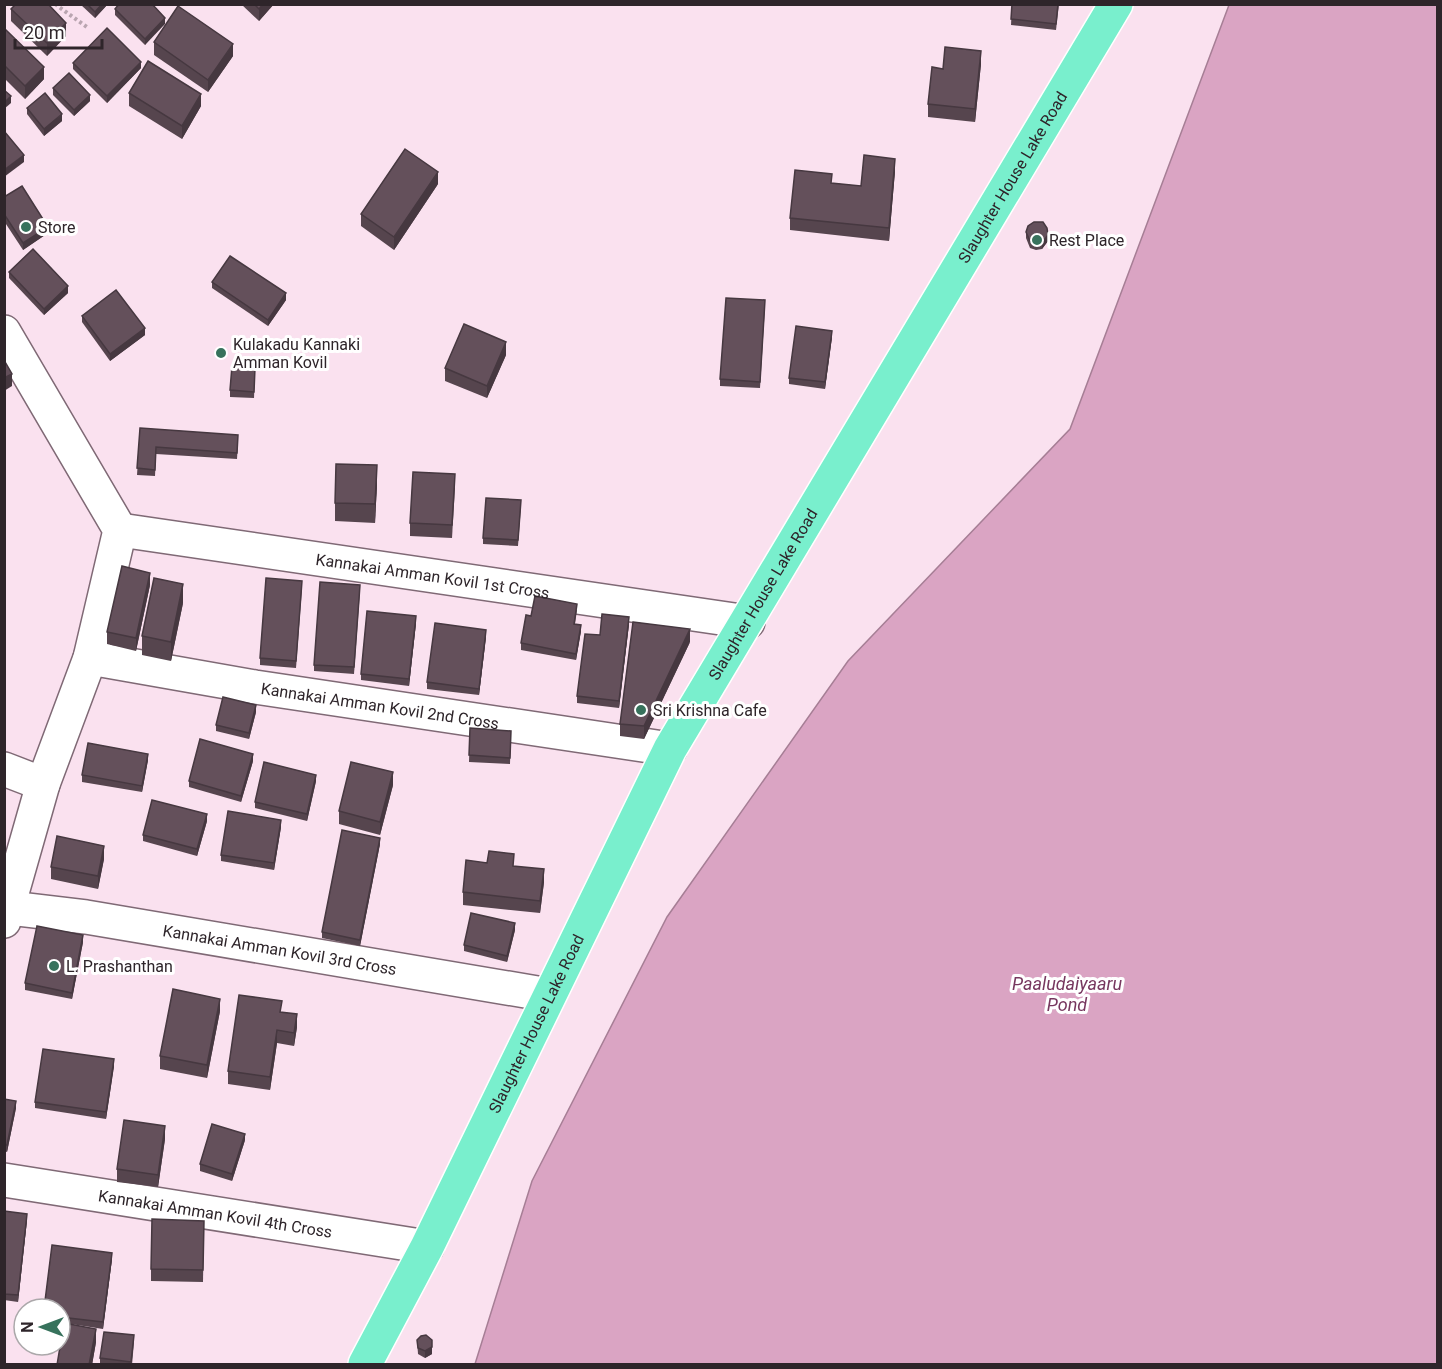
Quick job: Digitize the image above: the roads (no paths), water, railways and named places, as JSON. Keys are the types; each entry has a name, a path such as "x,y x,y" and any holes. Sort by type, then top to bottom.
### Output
{"main road":[{"name":"Slaughter House Lake Road","path":"365,1365 427,1247 670,749 1116,4"}],"street":[{"path":"4,332 120,530 90,658 43,784 7,915"},
{"name":"Kannakai Amman Kovil 1st Cross","path":"120,530 748,622"},
{"name":"Kannakai Amman Kovil 2nd Cross","path":"90,658 255,687 670,749"},
{"path":"4,769 43,784"},
{"name":"Kannakai Amman Kovil 3rd Cross","path":"7,915 86,917 549,995"},
{"name":"Kannakai Amman Kovil 4th Cross","path":"4,1180 427,1247"}],"water":[{"name":"Paaludaiyaaru Pond","path":"1229,5 1437,5 1437,1364 475,1364 532,1181 667,917 848,661 1070,429"}],"place":[{"name":"Store","path":"26,227"},
{"name":"Rest Place","path":"1037,240"},
{"name":"Kulakadu Kannaki Amman Kovil","path":"221,353"},
{"name":"Sri Krishna Cafe","path":"641,710"},
{"name":"L. Prashanthan","path":"54,966"}]}
